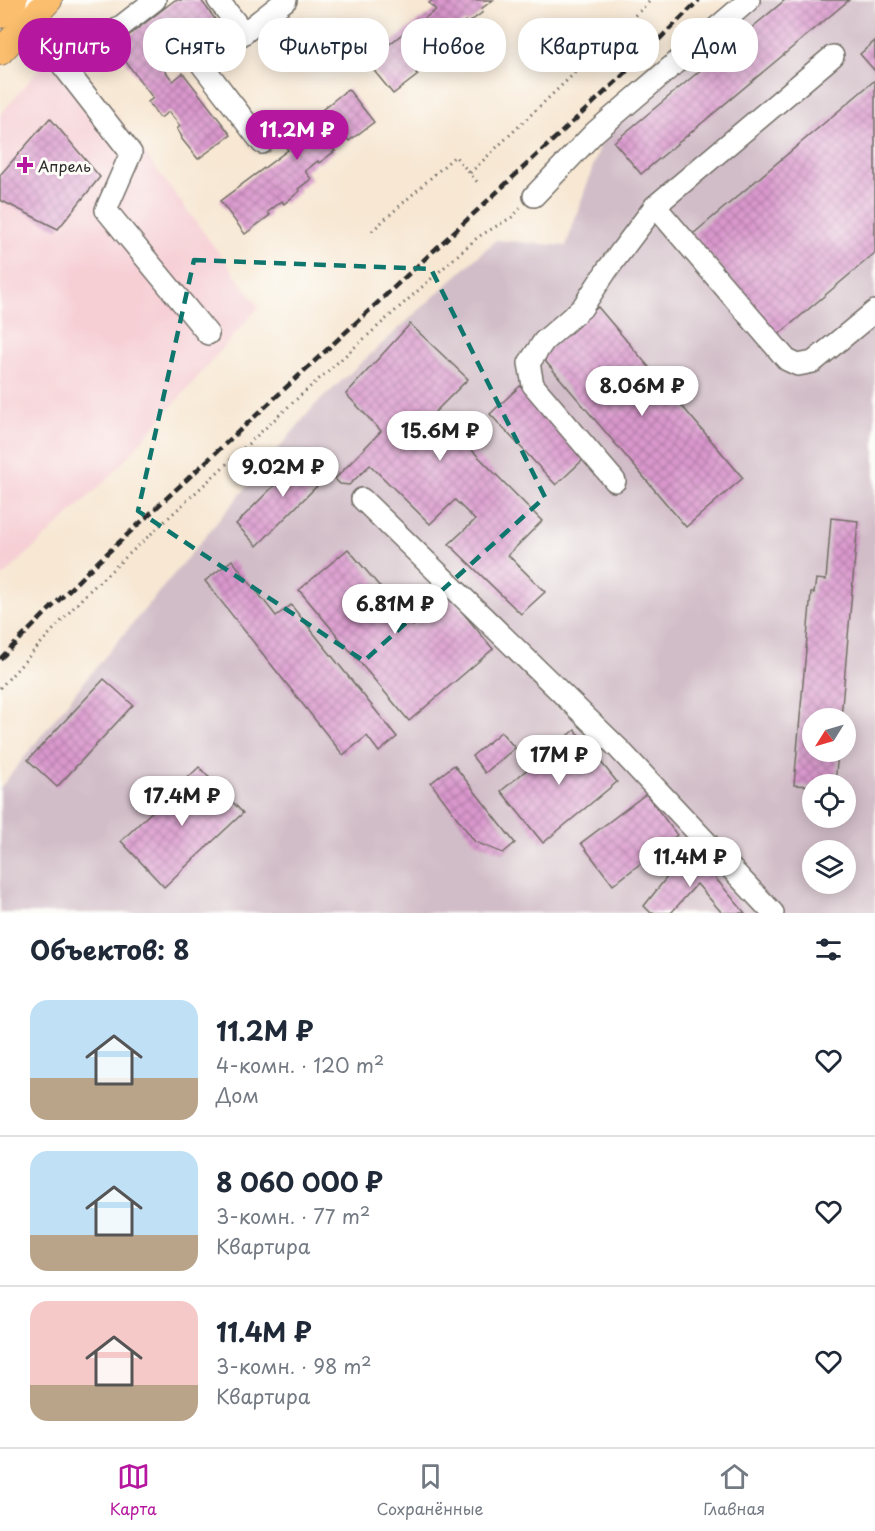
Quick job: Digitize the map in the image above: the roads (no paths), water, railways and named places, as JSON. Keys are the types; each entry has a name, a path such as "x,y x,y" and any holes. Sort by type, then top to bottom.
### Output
{"main road":[{"path":"0,15 49,0"},
{"path":"0,52 22,7"}],"street":[{"path":"131,19 155,0"},
{"path":"218,0 232,18"},
{"path":"246,31 286,0"},
{"path":"534,196 595,132 749,0"},
{"path":"615,481 533,385 529,363 544,341 582,308 655,206 833,56"},
{"path":"68,72 131,153 106,210 208,334"},
{"path":"207,72 262,142"},
{"path":"655,206 787,360 798,365 813,362 875,310"},
{"path":"362,500 619,749 773,913"}],"railway":[{"path":"0,659 87,572 620,78 699,0"}],"place":[{"name":"Апрель","path":"25,165"}]}
